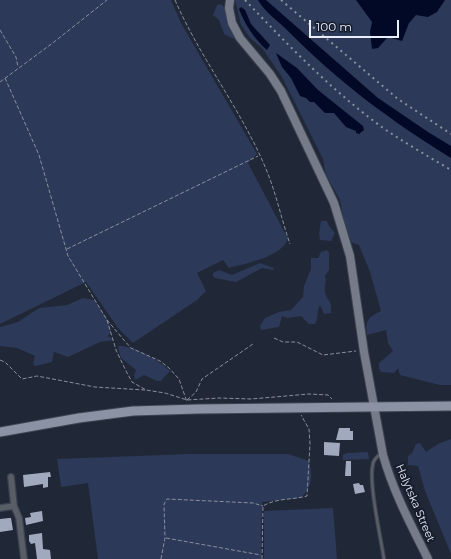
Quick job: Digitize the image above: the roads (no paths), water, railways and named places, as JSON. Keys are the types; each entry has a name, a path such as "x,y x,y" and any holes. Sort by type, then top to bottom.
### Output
{"main road":[{"path":"0,432 107,414 187,404 302,408 451,406"}],"street":[{"name":"Halytska Street","path":"230,0 229,8 232,23 240,38 270,74 281,91 334,203 350,256 364,352 384,455 388,470 409,520 428,559"},
{"path":"11,477 14,506 19,518 24,559"},
{"path":"0,508 14,506"}],"lane":[{"path":"384,455 378,456 373,463 372,472 376,513 384,559"}],"railway":[{"path":"245,0 295,52 348,101 386,130 451,170"},
{"path":"281,0 398,99 451,134"}]}
